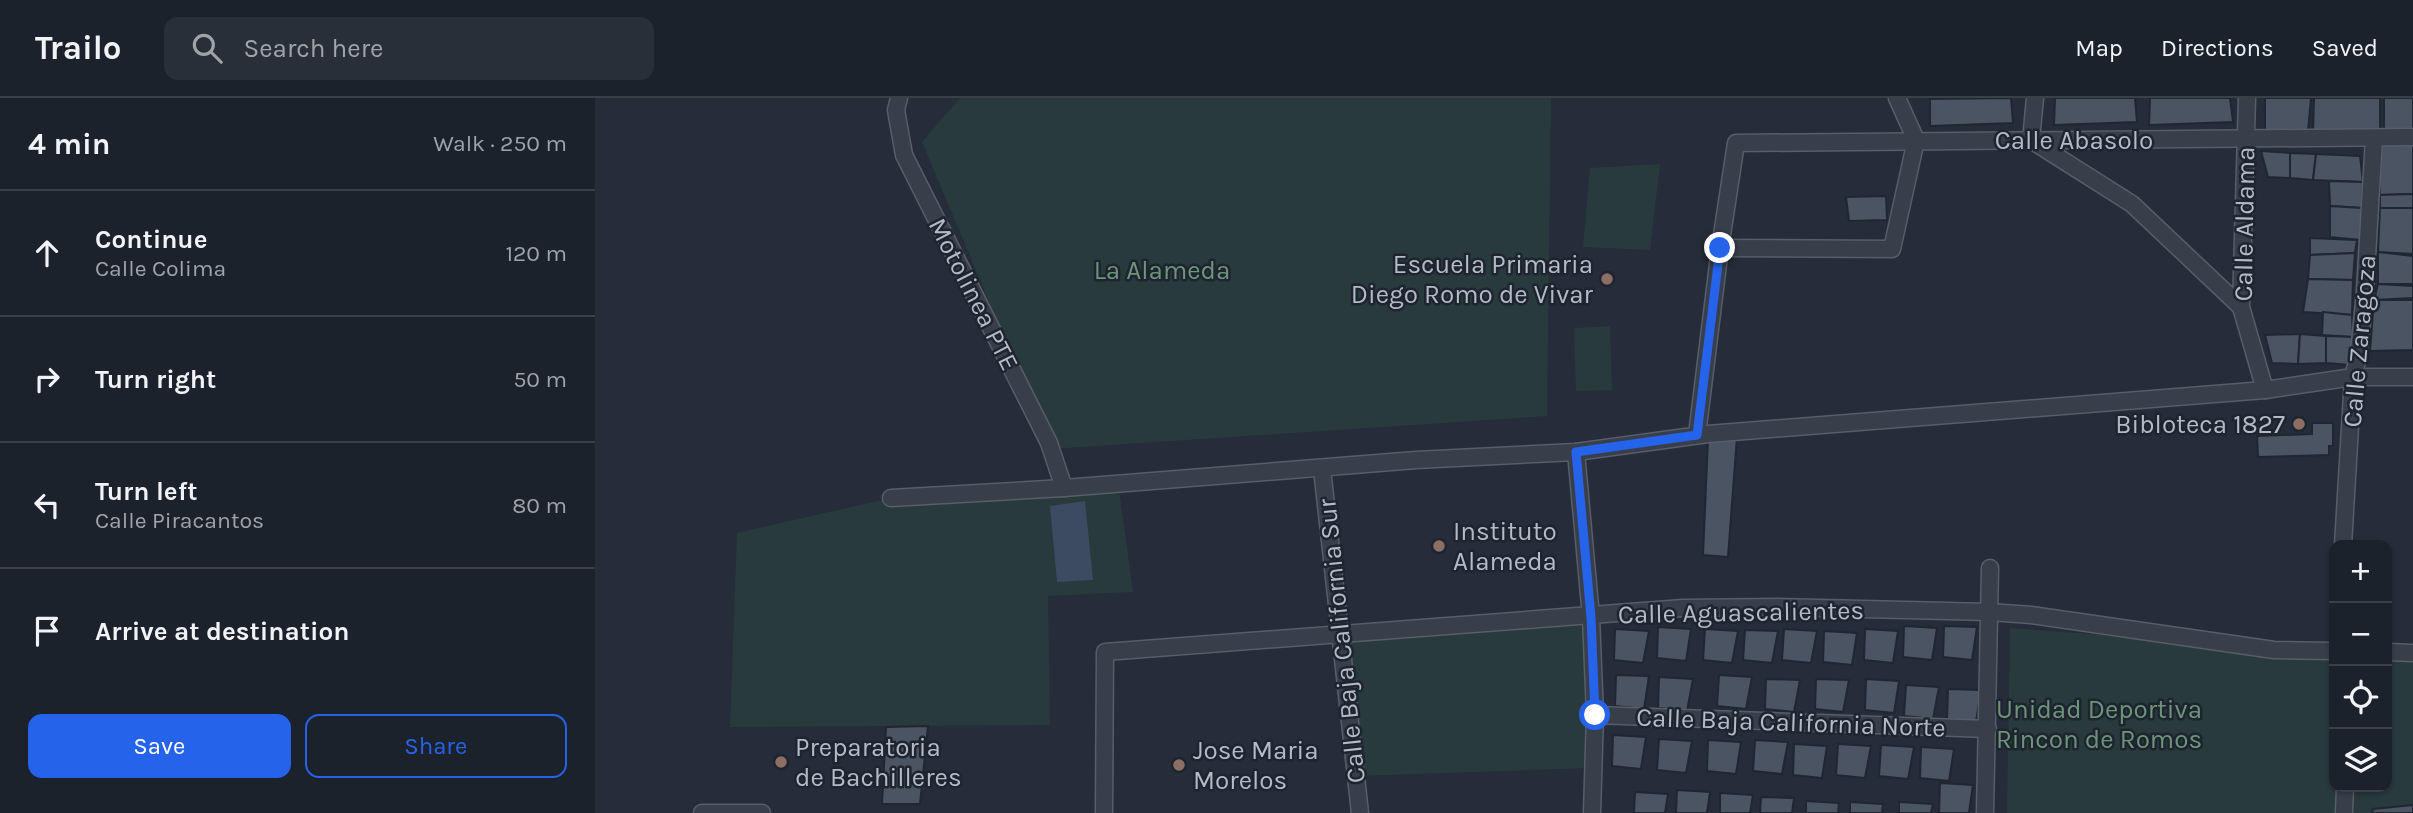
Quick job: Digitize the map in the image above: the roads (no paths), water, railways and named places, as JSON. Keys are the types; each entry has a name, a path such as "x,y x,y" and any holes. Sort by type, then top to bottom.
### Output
{"street":[{"name":"Motolinea PTE","path":"899,98 896,110 904,155 1049,443 1064,488"},
{"path":"1697,435 1720,248 1892,249 1916,140 1897,98"},
{"path":"2035,98 2031,140 2132,204 2241,307"},
{"name":"Calle Aldama","path":"2247,98 2241,307 2265,390"},
{"name":"Calle Abasolo","path":"1720,248 1736,143 2413,136"},
{"name":"Calle Zaragoza","path":"2343,540 2353,377 2359,354 2365,290 2374,138"},
{"path":"891,498 1064,488 1416,460 1576,452 1697,435 2265,390 2353,377 2413,377"},
{"path":"1576,452 1591,617 1595,715 1592,813"},
{"name":"Calle Baja California Sur","path":"1322,469 1360,813"},
{"path":"1985,813 1990,568"},
{"name":"Calle Aguascalientes","path":"1104,813 1105,652 1683,608 1777,607 2031,615 2274,650 2329,651"},
{"path":"2392,652 2413,653"},
{"name":"Calle Baja California Norte","path":"1595,715 1987,729"},
{"path":"2344,813 2345,792"},
{"path":"702,812 762,813"}],"water":[{"path":"1085,501 1093,580 1057,582 1050,506"}],"place":[{"name":"Escuela Primaria Diego Romo de Vivar","path":"1607,279"},
{"name":"Bibloteca 1827","path":"2299,424"},
{"name":"Instituto Alameda","path":"1439,546"},
{"name":"Preparatoria de Bachilleres","path":"781,762"},
{"name":"Jose Maria Morelos","path":"1179,765"}],"park label":[{"name":"La Alameda","path":"1162,270"},
{"name":"Unidad Deportiva Rincon de Romos","path":"2099,724"}]}
